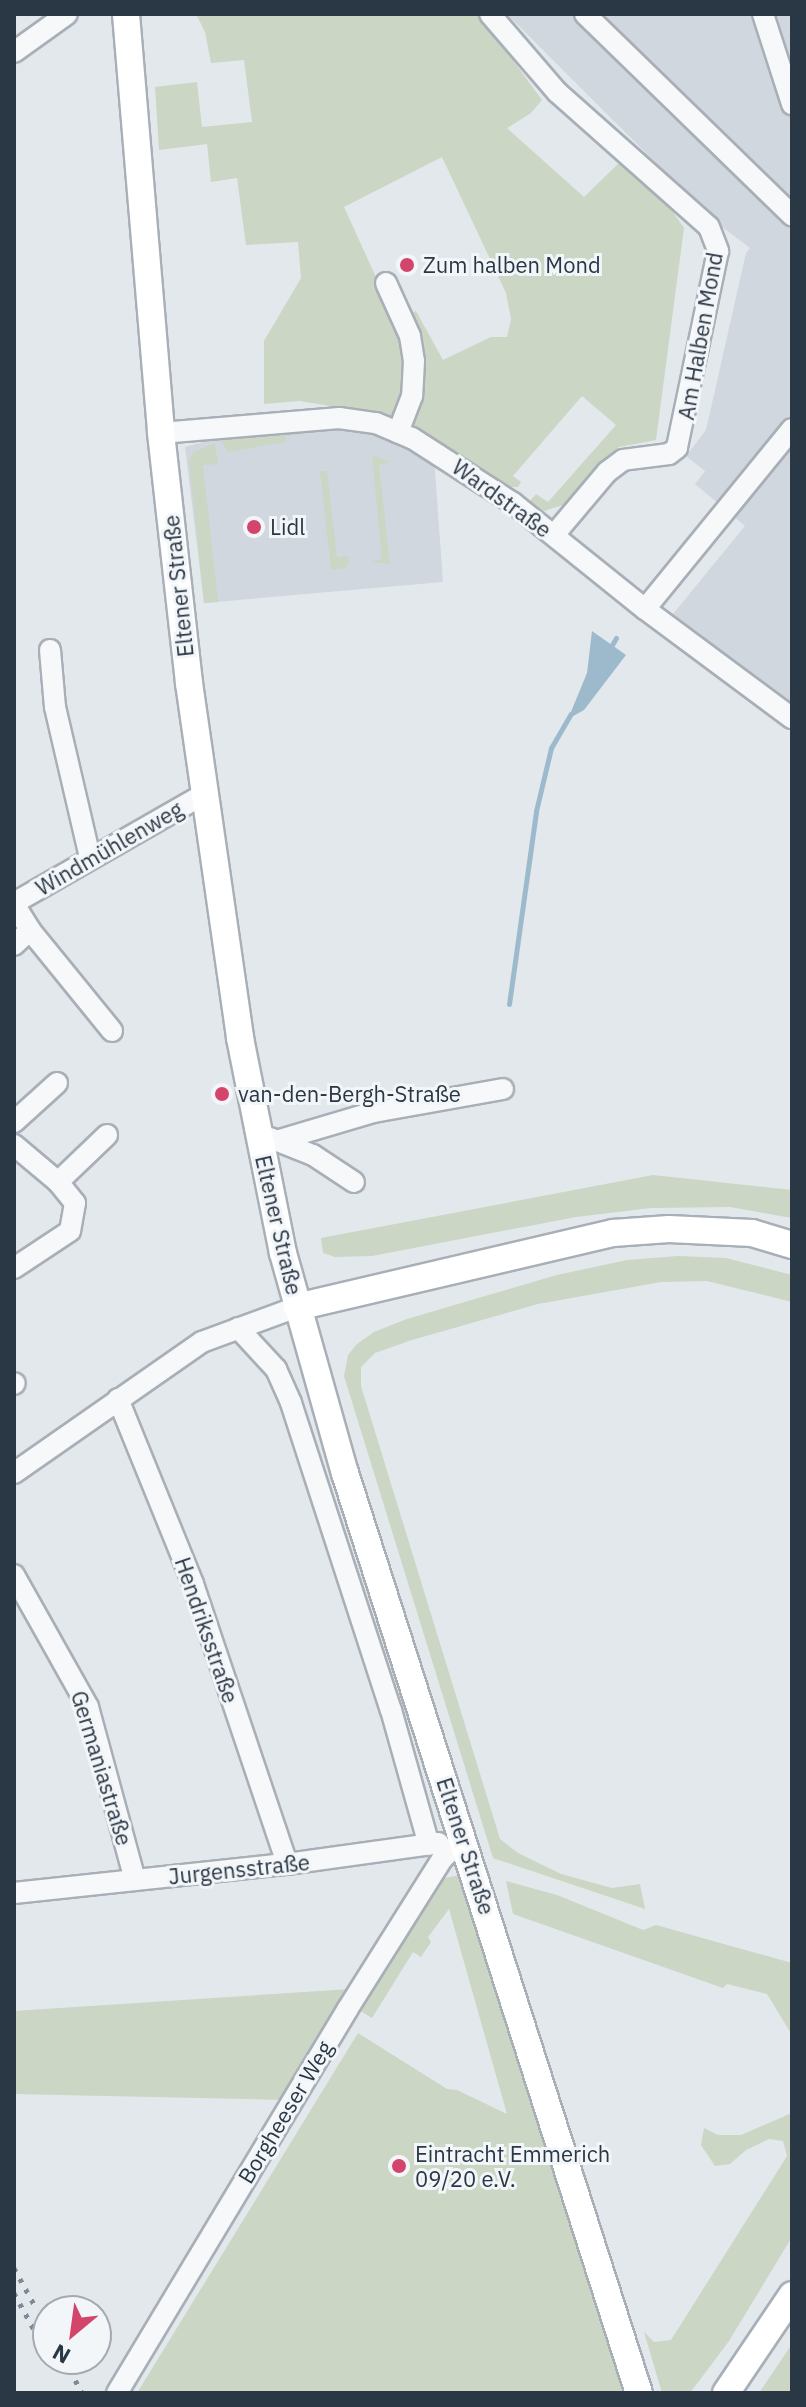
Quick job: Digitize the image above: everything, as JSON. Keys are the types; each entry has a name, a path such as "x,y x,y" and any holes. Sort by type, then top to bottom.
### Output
{"main road":[{"name":"Eltener Straße","path":"126,14 161,433 204,794 240,1038 267,1137 297,1307 345,1473 639,2393"},
{"path":"297,1307 613,1233 669,1229 752,1233 792,1245"},
{"path":"726,2393 792,2295"}],"street":[{"path":"14,52 67,14"},
{"name":"Am Halben Mond","path":"490,14 557,92 709,227 718,251 677,448 669,454 623,460 607,472 554,535"},
{"path":"585,14 792,215"},
{"path":"763,14 792,104"},
{"path":"386,283 410,336 414,361 412,396 398,432"},
{"name":"Wardstraße","path":"161,433 339,418 376,423 398,432 478,477 645,609 792,718"},
{"path":"645,609 792,429"},
{"path":"50,650 55,707 90,858"},
{"name":"Windmühlenweg","path":"112,1031 30,930 14,903 204,794"},
{"path":"14,945 30,930"},
{"path":"14,1122 57,1083"},
{"path":"267,1137 374,1112 503,1089"},
{"path":"58,1182 107,1135"},
{"path":"267,1137 313,1155 354,1182"},
{"path":"14,1145 58,1182 75,1203 70,1231 14,1268"},
{"path":"15,1470 202,1342 297,1307"},
{"name":"Eltener Straße","path":"238,1328 276,1369 291,1403 391,1710 429,1845"},
{"name":"Hendriksstraße","path":"118,1399 193,1584 287,1864"},
{"name":"Germaniastraße","path":"14,1575 88,1707 135,1880"},
{"name":"Jurgensstraße","path":"14,1893 287,1864 463,1839"},
{"name":"Borgheeser Weg","path":"117,2393 347,2010 442,1859 463,1839"}],"shaded area":[{"path":"507,14 792,14 792,706 673,614 745,526 695,484 705,471 686,456 706,430 746,253 750,248 713,220"},
{"path":"328,425 378,432 434,457 443,582 204,603 185,447 228,435"}],"green space":[{"path":"196,14 479,14 542,100 531,113 507,128 584,197 620,162 666,202 684,228 656,440 619,447 563,505 544,511 530,501 536,494 548,502 616,425 582,396 513,476 521,482 518,487 511,487 415,426 388,415 299,401 264,404 264,341 301,278 298,242 246,245 237,178 211,182 207,144 159,150 155,87 197,82 202,127 252,122 244,60 211,63 205,32","holes":["442,157 506,293 511,319 507,337 491,337 443,360 416,311 396,321 344,207"]},
{"path":"328,425 328,430 286,436 286,442 228,452 219,437"},
{"path":"215,443 218,464 203,465 218,602 204,603 189,460 194,452"},
{"path":"372,455 390,462 379,465 390,564 371,562 382,559"},
{"path":"320,471 327,471 337,557 348,556 349,562 346,568 331,570"},
{"path":"653,1175 792,1190 792,1218 730,1207 651,1208 576,1217 372,1256 335,1257 323,1253 321,1238"},
{"path":"678,1256 726,1258 792,1275 792,1302 707,1281 661,1282 538,1304 375,1353 361,1367 361,1386 500,1839 518,1853 561,1874 612,1888 640,1884 645,1909 493,1858 344,1376 348,1355 357,1344 374,1332 407,1319 557,1275 627,1260"},
{"name":"Eintracht Emmerich 09/20 e.V.","path":"460,1875 628,2393 137,2393 358,2033 447,2089 457,2090 507,2114 449,1909 428,1937 431,1942 421,1957 413,1952 372,2018 359,2010 440,1879"},
{"path":"506,1881 557,1895 643,1930 656,1925 792,1963 792,2035 767,1994 727,1984 723,1988 513,1914"},
{"path":"351,1989 285,2100 14,2094 14,2011"},
{"path":"792,2113 792,2237 729,2341 690,2393 662,2393 644,2332 654,2342 671,2340 787,2156 783,2141 769,2139 746,2150 730,2164 715,2166 701,2145 704,2128 718,2135 741,2135"},
{"path":"792,2344 792,2393 759,2393"}],"water":[{"path":"592,631 626,655 584,710 568,719 587,673"}],"waterway":[{"path":"609,650 616,638"},
{"path":"509,1004 536,811 551,748 571,714"}],"railway":[{"path":"14,2268 32,2301"},
{"path":"14,2293 32,2326"},
{"path":"72,2375 82,2393"}],"place":[{"name":"Zum halben Mond","path":"407,265"},
{"name":"Lidl","path":"254,527"},
{"name":"van-den-Bergh-Straße","path":"222,1094"},
{"name":"Eintracht Emmerich 09/20 e.V.","path":"399,2166"}]}
